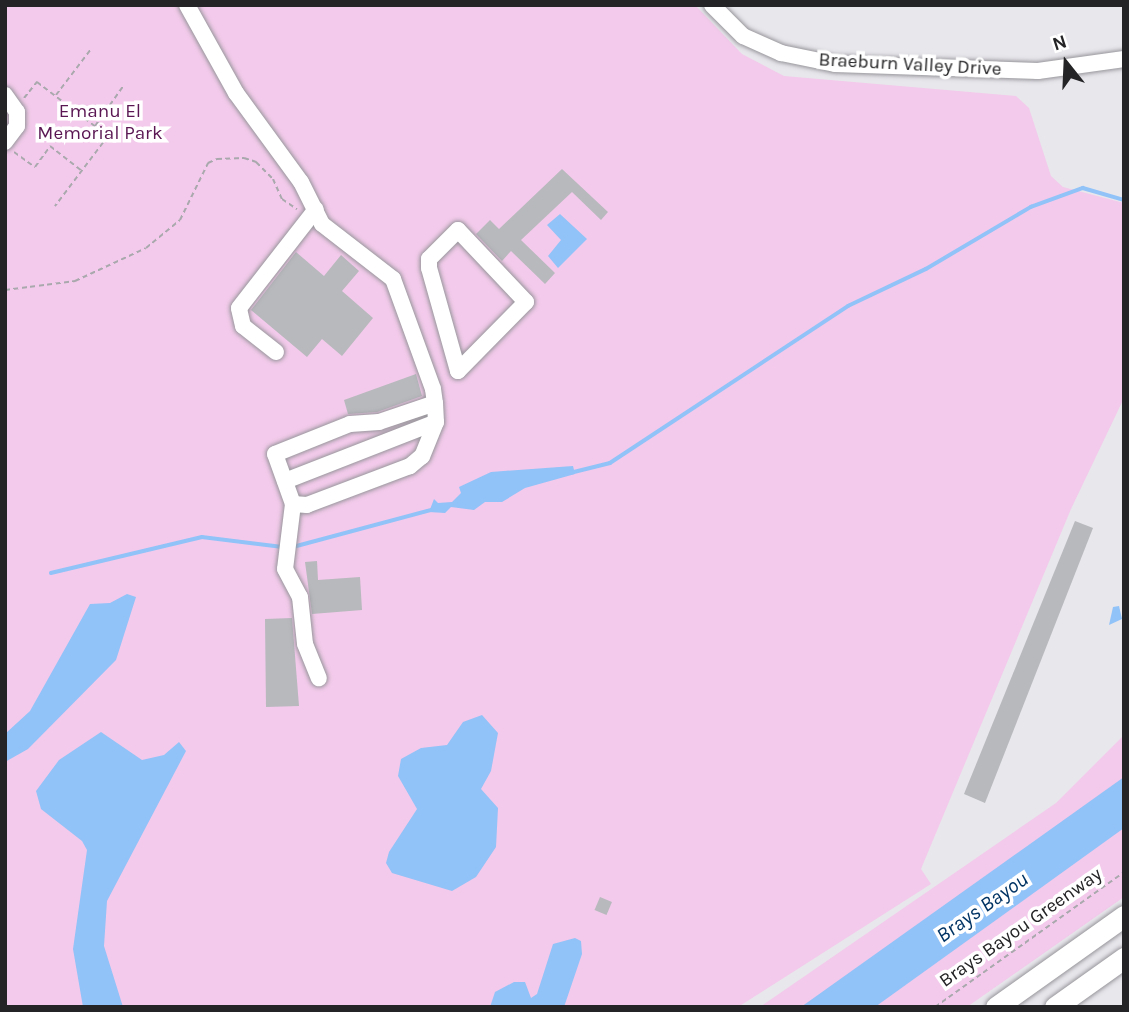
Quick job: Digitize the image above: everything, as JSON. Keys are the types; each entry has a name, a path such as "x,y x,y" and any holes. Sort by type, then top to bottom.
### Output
{"main road":[{"path":"996,1007 1124,916"},
{"path":"1079,948 1100,975"},
{"path":"1055,1007 1124,958"}],"street":[{"path":"187,5 236,93 313,213 322,224 393,279 412,323 434,396 436,422 422,456 410,466 307,505 293,503"},
{"name":"Braeburn Valley Drive","path":"712,5 743,36 782,52 835,64 1038,71 1124,59"},
{"path":"5,95 15,110 17,126 5,143"},
{"path":"276,352 243,326 239,308 313,213"},
{"path":"319,678 305,644 300,597 285,569 293,503 275,454 350,424 379,422 434,396 526,302 458,230 429,259 458,371"},
{"path":"412,323 441,313"},
{"path":"285,481 436,422"}],"path":[{"path":"55,96 91,49"},
{"path":"15,110 37,82 108,136 55,206"},
{"path":"95,126 124,85"},
{"path":"5,143 35,167 50,146 82,171"},
{"path":"5,290 75,281 146,248 180,220 208,163 217,159 244,158 256,162 273,179 282,199 313,213"},
{"name":"Brays Bayou Greenway","path":"935,1007 1124,872"}],"green space":[{"name":"Emanu El Memorial Park","path":"5,5 695,5 742,54 784,76 1016,96 1029,108 1051,176 1063,187 1124,203 1124,398 1071,509 921,869 931,884 738,1007 5,1007"},
{"path":"1124,735 1124,897 967,1007 760,1007 1056,803"}],"water":[{"path":"560,214 587,239 558,268 548,256 561,240 547,225"},
{"path":"573,466 575,474 525,488 502,502 485,502 474,510 451,507 445,513 429,512 434,499 438,503 452,502 461,493 459,487 491,472"},
{"path":"127,594 136,597 116,660 28,749 5,762 5,734 30,711 90,604 110,603"},
{"path":"1119,606 1122,619 1109,625 1113,607"},
{"path":"482,715 498,733 491,771 481,789 498,808 496,847 476,877 452,891 392,873 386,863 389,852 417,809 398,776 401,759 421,748 447,745 463,722"},
{"path":"101,732 142,760 164,755 179,742 186,751 107,901 104,946 123,1007 83,1007 73,949 87,850 82,841 41,809 36,791 59,760"},
{"name":"Brays Bayou","path":"1124,777 1124,828 875,1007 801,1007"},
{"path":"575,938 581,941 582,954 564,1007 490,1007 495,992 514,982 525,982 531,998 537,994 553,944"}],"building":[{"path":"562,169 608,212 601,220 572,192 521,240 555,273 545,284 511,251 502,261 476,234 490,220 499,229"},
{"path":"296,252 324,276 341,255 359,271 342,291 373,318 342,356 322,339 307,357 251,310"},
{"path":"416,374 422,396 377,412 348,414 344,400"},
{"path":"1075,521 1093,528 985,803 964,794"},
{"path":"317,561 318,580 360,577 362,610 312,614 305,562"},
{"path":"292,618 299,706 266,707 265,619"},
{"path":"600,897 612,902 606,915 595,910"}],"waterway":[{"path":"570,473 610,463 848,306 926,269 1031,207 1083,188 1124,200"},
{"path":"293,547 431,510"},
{"path":"51,573 202,537 282,547"}]}
